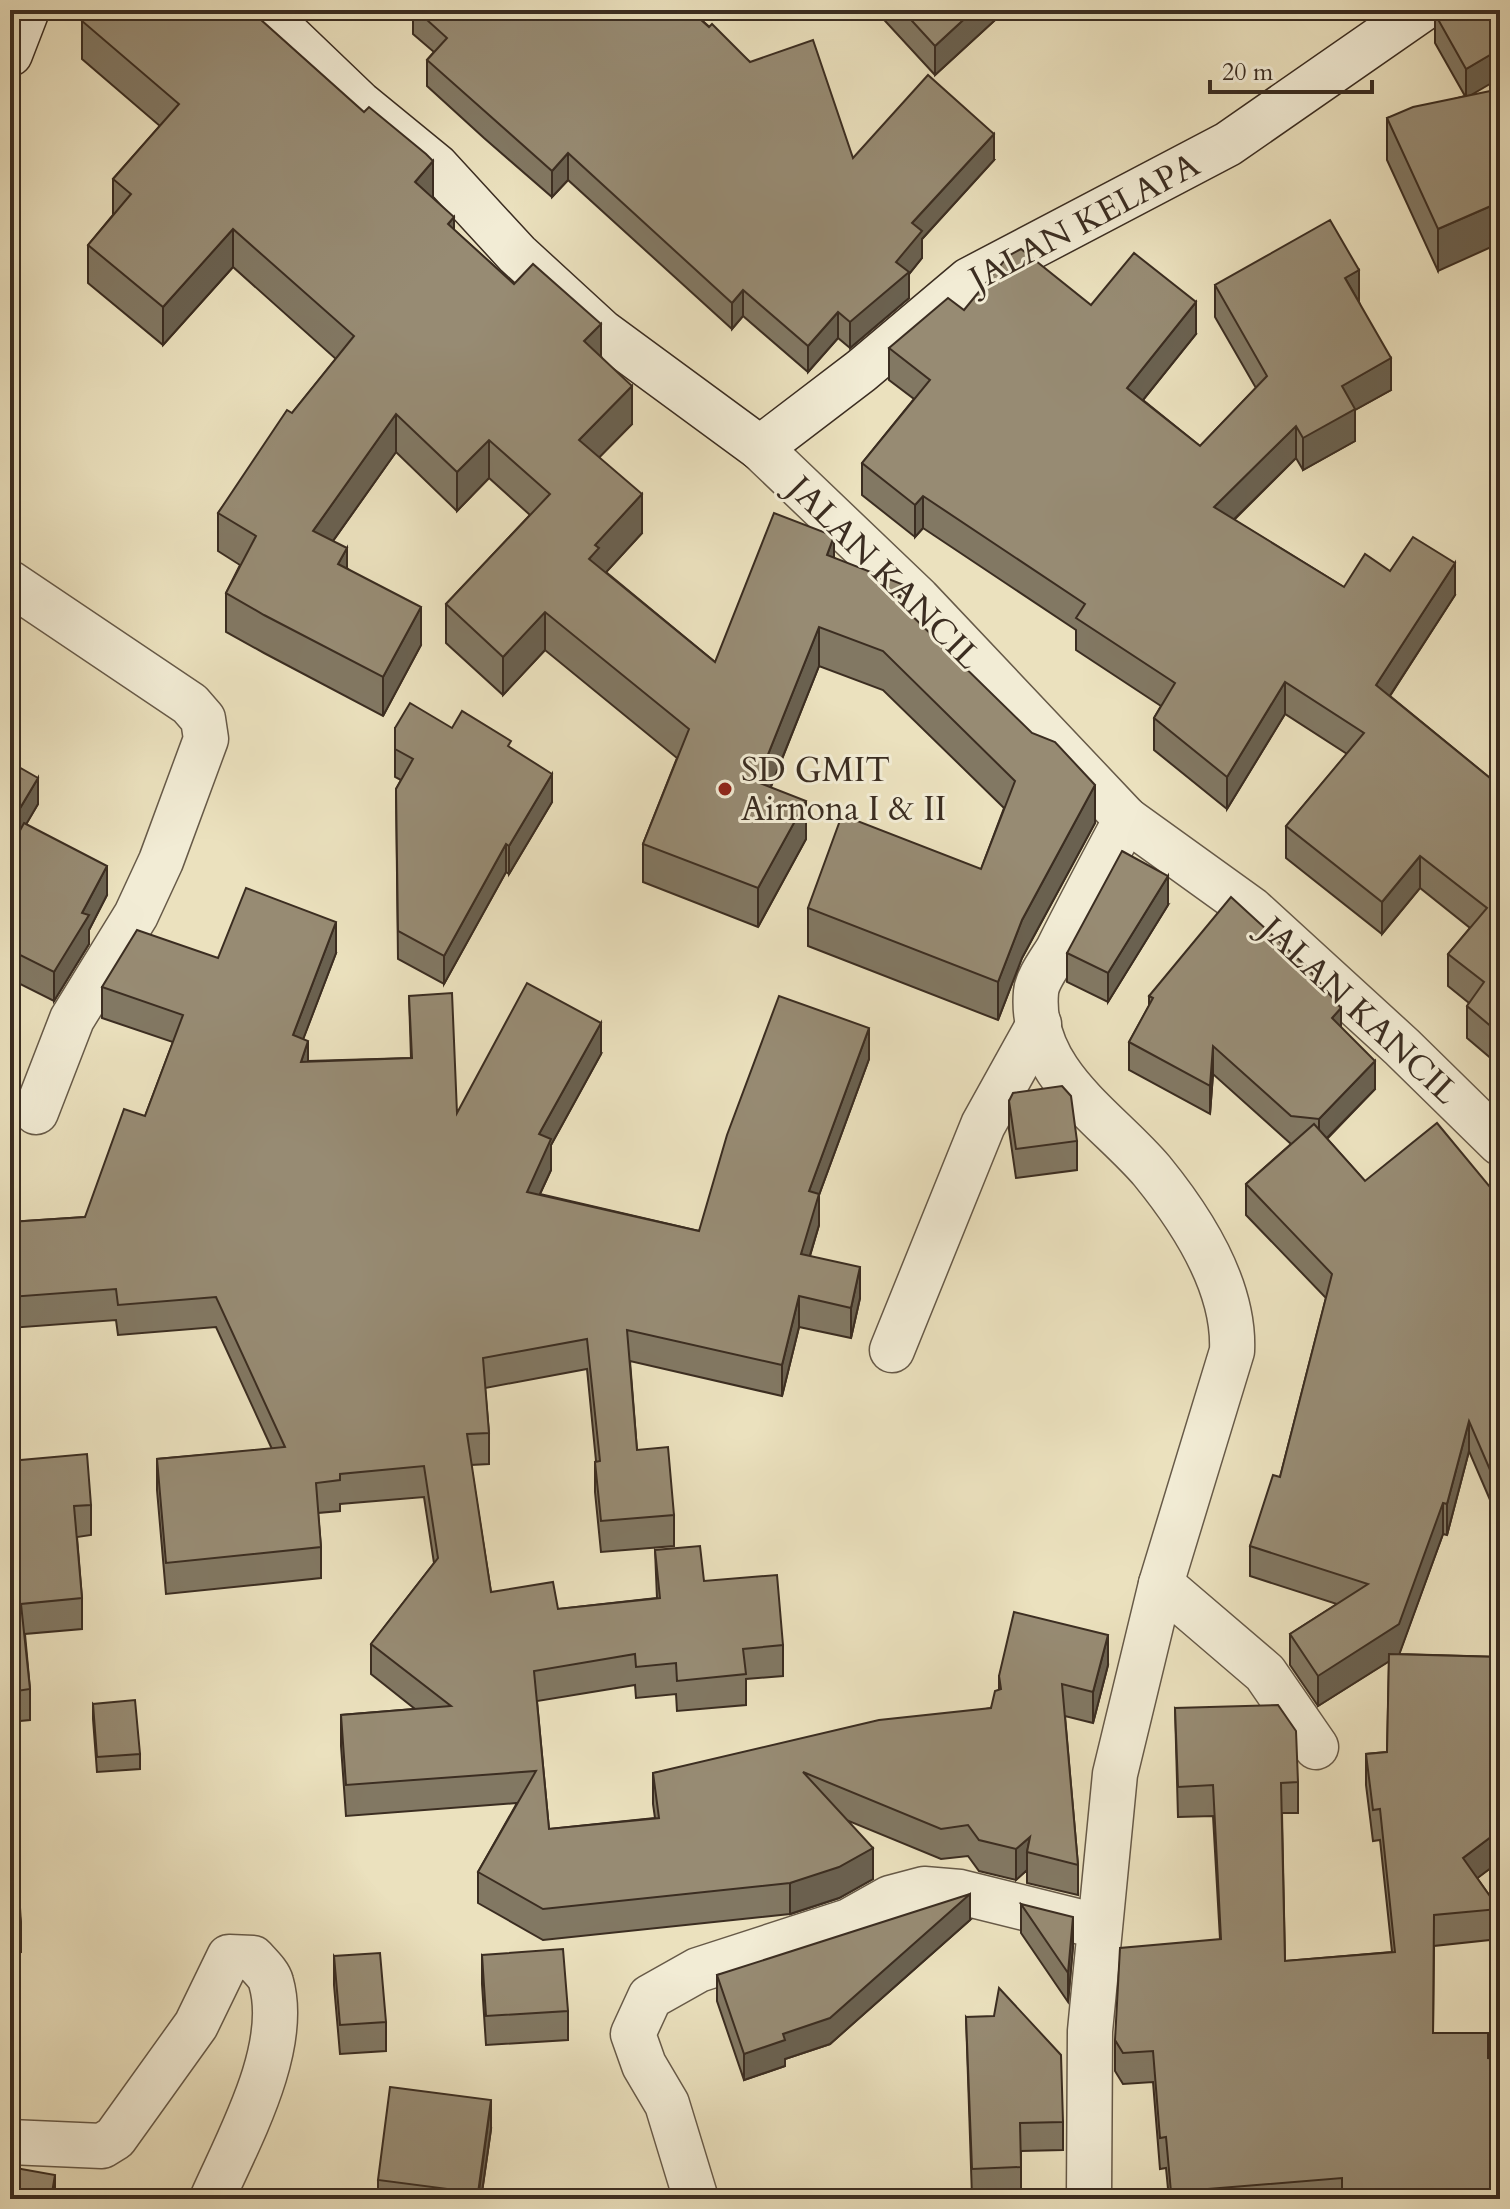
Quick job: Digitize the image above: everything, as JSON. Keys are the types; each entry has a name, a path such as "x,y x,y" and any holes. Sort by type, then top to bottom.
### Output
{"street":[{"path":"10,54 27,10"},
{"name":"JALAN KANCIL","path":"262,10 359,103 436,166 517,254 602,332 760,448 918,599 1126,819 1251,909 1402,1047 1500,1143"},
{"name":"JALAN KELAPA","path":"760,448 861,371 969,280 1228,144 1421,10"},
{"path":"10,583 190,704 206,727 206,739 161,861 136,915 72,1019 36,1112"},
{"path":"1089,2199 1090,2031 1115,1774 1161,1584 1232,1351 1233,1328 1224,1291 1196,1237 1152,1172 1070,1089 1052,1062 1039,1024 1036,990 1126,819"},
{"path":"892,1350 983,1125 1039,1024"},
{"path":"1161,1584 1265,1673 1316,1747"},
{"path":"696,2199 667,2104 644,2065 633,2034 650,1997 698,1970 849,1921 890,1898 924,1889 960,1892 1098,1926"},
{"path":"10,2142 102,2146 115,2138 196,2025 229,1957 253,1958 271,1980 274,2010 269,2062 255,2102 212,2199"}],"building":[{"path":"92,10 250,10 364,112 369,107 433,161 415,182 454,217 448,224 514,284 533,264 601,324 584,341 632,386 579,440 642,494 595,545 599,548 589,559 715,662 774,513 834,536 827,555 904,585 897,601 1032,733 1055,742 1095,785 1022,920 998,982 808,908 842,815 981,869 1015,781 883,651 819,627 757,782 806,801 758,888 643,844 689,729 545,612 503,657 446,604 550,494 489,440 457,472 396,414 313,531 347,548 338,564 421,607 383,677 226,593 256,536 218,513 287,410 292,413 354,336 233,229 163,307 88,245 131,194 113,179 179,104 82,21"},
{"path":"416,10 690,10 709,27 712,24 750,62 813,40 853,158 928,75 994,134 912,223 922,231 896,262 909,272 850,322 838,312 808,346 743,290 732,303 568,153 552,171 427,60 447,38"},
{"path":"902,10 974,10 935,46"},
{"path":"1443,10 1500,10 1500,49 1466,69 1435,14"},
{"path":"1500,89 1500,202 1438,229 1387,118 1413,107"},
{"path":"1330,220 1359,270 1345,278 1391,358 1342,386 1355,409 1303,438 1296,426 1214,507 1344,587 1365,554 1390,571 1413,537 1455,563 1376,685 1490,778 1496,770 1500,774 1500,1034 1467,1006 1484,982 1448,954 1487,908 1420,856 1382,902 1286,826 1364,733 1285,682 1227,777 1154,718 1175,683 1076,618 1085,604 923,496 915,505 862,463 930,380 889,348 948,298 964,310 1008,256 1021,249 1091,305 1134,253 1196,302 1127,388 1200,446 1267,376 1215,285"},
{"path":"410,703 452,728 462,711 511,741 508,746 552,774 509,846 506,844 444,956 398,931 396,789 413,759 395,749 395,728"},
{"path":"10,762 38,778 10,825"},
{"path":"24,823 107,866 82,913 89,915 54,972 10,950 10,849"},
{"path":"1122,851 1168,876 1108,973 1067,953"},
{"path":"246,888 336,922 293,1035 308,1041 301,1062 412,1058 409,996 452,993 457,1113 527,983 601,1023 539,1134 551,1139 527,1192 699,1231 727,1135 779,996 869,1028 809,1191 819,1194 801,1254 860,1267 851,1308 799,1296 782,1365 627,1330 637,1450 668,1447 674,1515 601,1521 595,1462 600,1461 587,1339 483,1358 489,1433 467,1434 491,1592 553,1582 558,1609 660,1598 655,1550 700,1546 704,1581 777,1575 783,1645 743,1649 746,1674 677,1681 676,1663 636,1667 635,1654 534,1671 549,1829 659,1818 653,1773 879,1720 991,1708 995,1691 1001,1689 999,1676 1014,1612 1108,1635 1093,1692 1062,1684 1078,1865 1027,1852 1030,1837 1016,1849 979,1840 968,1825 941,1829 803,1772 873,1848 839,1867 790,1883 543,1909 478,1872 536,1771 346,1785 341,1715 451,1706 371,1644 438,1558 424,1466 340,1474 340,1480 316,1483 321,1547 166,1563 157,1459 285,1447 216,1297 118,1305 116,1289 10,1297 10,1222 85,1217 124,1109 145,1116 183,1015 102,987 137,930 218,958"},
{"path":"1231,897 1306,966 1341,1008 1332,1018 1375,1061 1319,1119 1291,1116 1213,1046 1210,1086 1129,1042 1153,998 1149,996"},
{"path":"1062,1086 1071,1096 1077,1141 1016,1149 1009,1101 1013,1093"},
{"path":"1437,1123 1500,1199 1500,1493 1469,1421 1447,1504 1443,1503 1399,1624 1318,1676 1290,1634 1368,1584 1250,1546 1273,1475 1280,1477 1332,1274 1246,1184 1314,1124 1365,1181"},
{"path":"87,1454 91,1505 74,1506 82,1598 21,1604 30,1689 10,1692 10,1461"},
{"path":"1389,1654 1500,1657 1500,1830 1463,1858 1499,1909 1434,1915 1433,2033 1488,2033 1488,2058 1500,2059 1500,2199 1342,2199 1342,2178 1171,2192 1166,2137 1160,2138 1153,2051 1123,2053 1115,2040 1120,1948 1221,1939 1213,1785 1178,1787 1175,1708 1278,1705 1296,1731 1298,1782 1281,1783 1285,1961 1395,1952 1380,1809 1373,1810 1366,1754 1387,1752"},
{"path":"135,1700 140,1754 97,1757 93,1704"},
{"path":"16,1846 21,1923 10,1924 10,1847"},
{"path":"970,1894 830,2018 783,2034 785,2040 744,2054 717,1975"},
{"path":"1021,1904 1073,1917 1068,1973"},
{"path":"563,1949 568,2011 486,2016 482,1955"},
{"path":"380,1953 386,2022 340,2025 334,1956"},
{"path":"999,1988 1061,2055 1063,2122 1020,2123 1021,2167 972,2169 966,2017 994,2016"},
{"path":"390,2087 491,2100 478,2193 378,2180"},
{"path":"10,2167 55,2175 51,2199 10,2199"}],"place":[{"name":"SD GMIT Airnona I & II","path":"725,789"}]}
